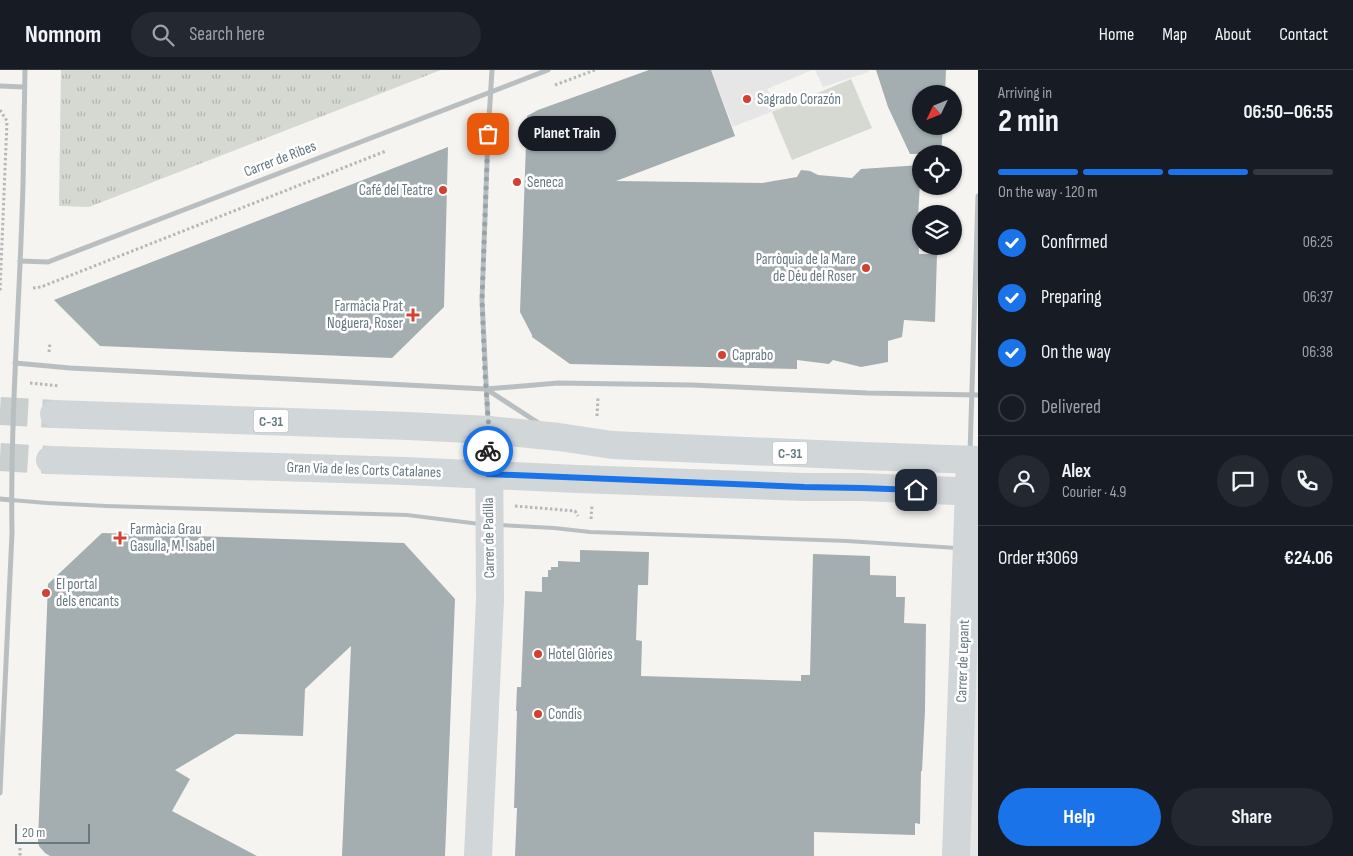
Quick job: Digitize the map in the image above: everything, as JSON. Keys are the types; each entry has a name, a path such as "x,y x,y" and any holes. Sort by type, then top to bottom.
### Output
{"main road":[{"name":"C-31","path":"54,414 551,432 612,445 974,460"},
{"name":"Carrer de Padilla","path":"478,856 490,600 489,430"},
{"name":"Gran Via de les Corts Catalanes","path":"50,460 973,492"},
{"name":"Carrer de Lepant","path":"956,856 974,460"}],"street":[{"path":"0,793 12,533 11,500 23,184 25,70"},
{"name":"Carrer de Padilla","path":"489,430 482,300 492,70"},
{"name":"Carrer de Ribes","path":"20,261 48,262 548,70"},
{"path":"0,86 24,87"},
{"name":"Carrer de Lepant","path":"974,460 971,394 978,196"},
{"path":"15,363 76,369 486,389 558,383 692,385 866,393 978,395"},
{"path":"486,389 551,432"},
{"path":"0,499 11,500"}],"lane":[{"path":"11,500 96,505 408,516 490,525 590,532 847,541 970,548"}],"path":[{"path":"0,110 7,121 0,291"},
{"name":"Carrer de Ribes","path":"32,288 42,287 394,148"},
{"path":"49,352 50,343"},
{"path":"591,521 592,500"},
{"path":"20,848 20,856"}],"shaded area":[{"name":"Sagrado Corazón","path":"711,70 812,70 767,89 778,109 733,127"},
{"name":"Sagrado Corazón","path":"815,70 868,70 869,72 823,87"},
{"path":"978,568 978,856 968,856"}],"green space":[{"path":"61,70 441,70 89,207 59,206"},
{"path":"851,79 872,128 792,160 772,112"}],"building":[{"path":"649,70 711,70 735,136 616,181 762,183 797,177 801,170 810,171 818,175 852,178 861,169 912,166 912,195 919,195 919,205 912,205 912,255 937,255 935,322 904,320 902,337 888,341 888,362 861,367 833,360 829,364 797,360 797,369 570,364 532,337 520,312 527,116 538,110"},
{"path":"876,70 946,70 945,85 912,85 912,135 942,135 942,145 912,145 912,154 910,154 888,107"},
{"path":"448,147 444,307 392,358 100,346 54,300"},
{"path":"102,533 404,543 455,599 445,856 342,856 351,646 305,689 303,736 236,734 175,770 190,779 172,811 257,856 50,856 45,853 39,846 38,840 48,584"},
{"path":"580,550 649,552 648,585 638,585 636,640 642,641 641,676 801,681 801,675 810,675 813,554 870,556 870,575 896,576 896,597 905,597 904,623 926,624 925,710 920,824 915,823 915,835 814,832 814,856 515,856 517,808 514,808 516,711 517,687 521,687 525,591 542,592 542,577 548,577 548,570 551,570 551,567 558,567 558,561 580,562"}],"tunnel":[{"path":"0,411 54,414"},
{"path":"0,457 50,460"}],"way so far":[{"path":"488,134 482,300 489,430 488,451"}],"place":[{"name":"Sagrado Corazón","path":"747,99"},
{"name":"Planet Train","path":"488,134"},
{"name":"Seneca","path":"517,182"},
{"name":"Café del Teatre","path":"443,190"},
{"name":"Parròquia de la Mare de Déu del Roser","path":"866,268"},
{"name":"Farmàcia Prat Noguera, Roser","path":"413,315"},
{"name":"Caprabo","path":"722,355"},
{"name":"Farmàcia Grau Gasulla, M. Isabel","path":"120,538"},
{"name":"El portal dels encants","path":"46,593"},
{"name":"Hotel Glòries","path":"538,654"},
{"name":"Condis","path":"538,714"}],"route":[{"path":"488,451 488,474 577,479 916,490"}]}
